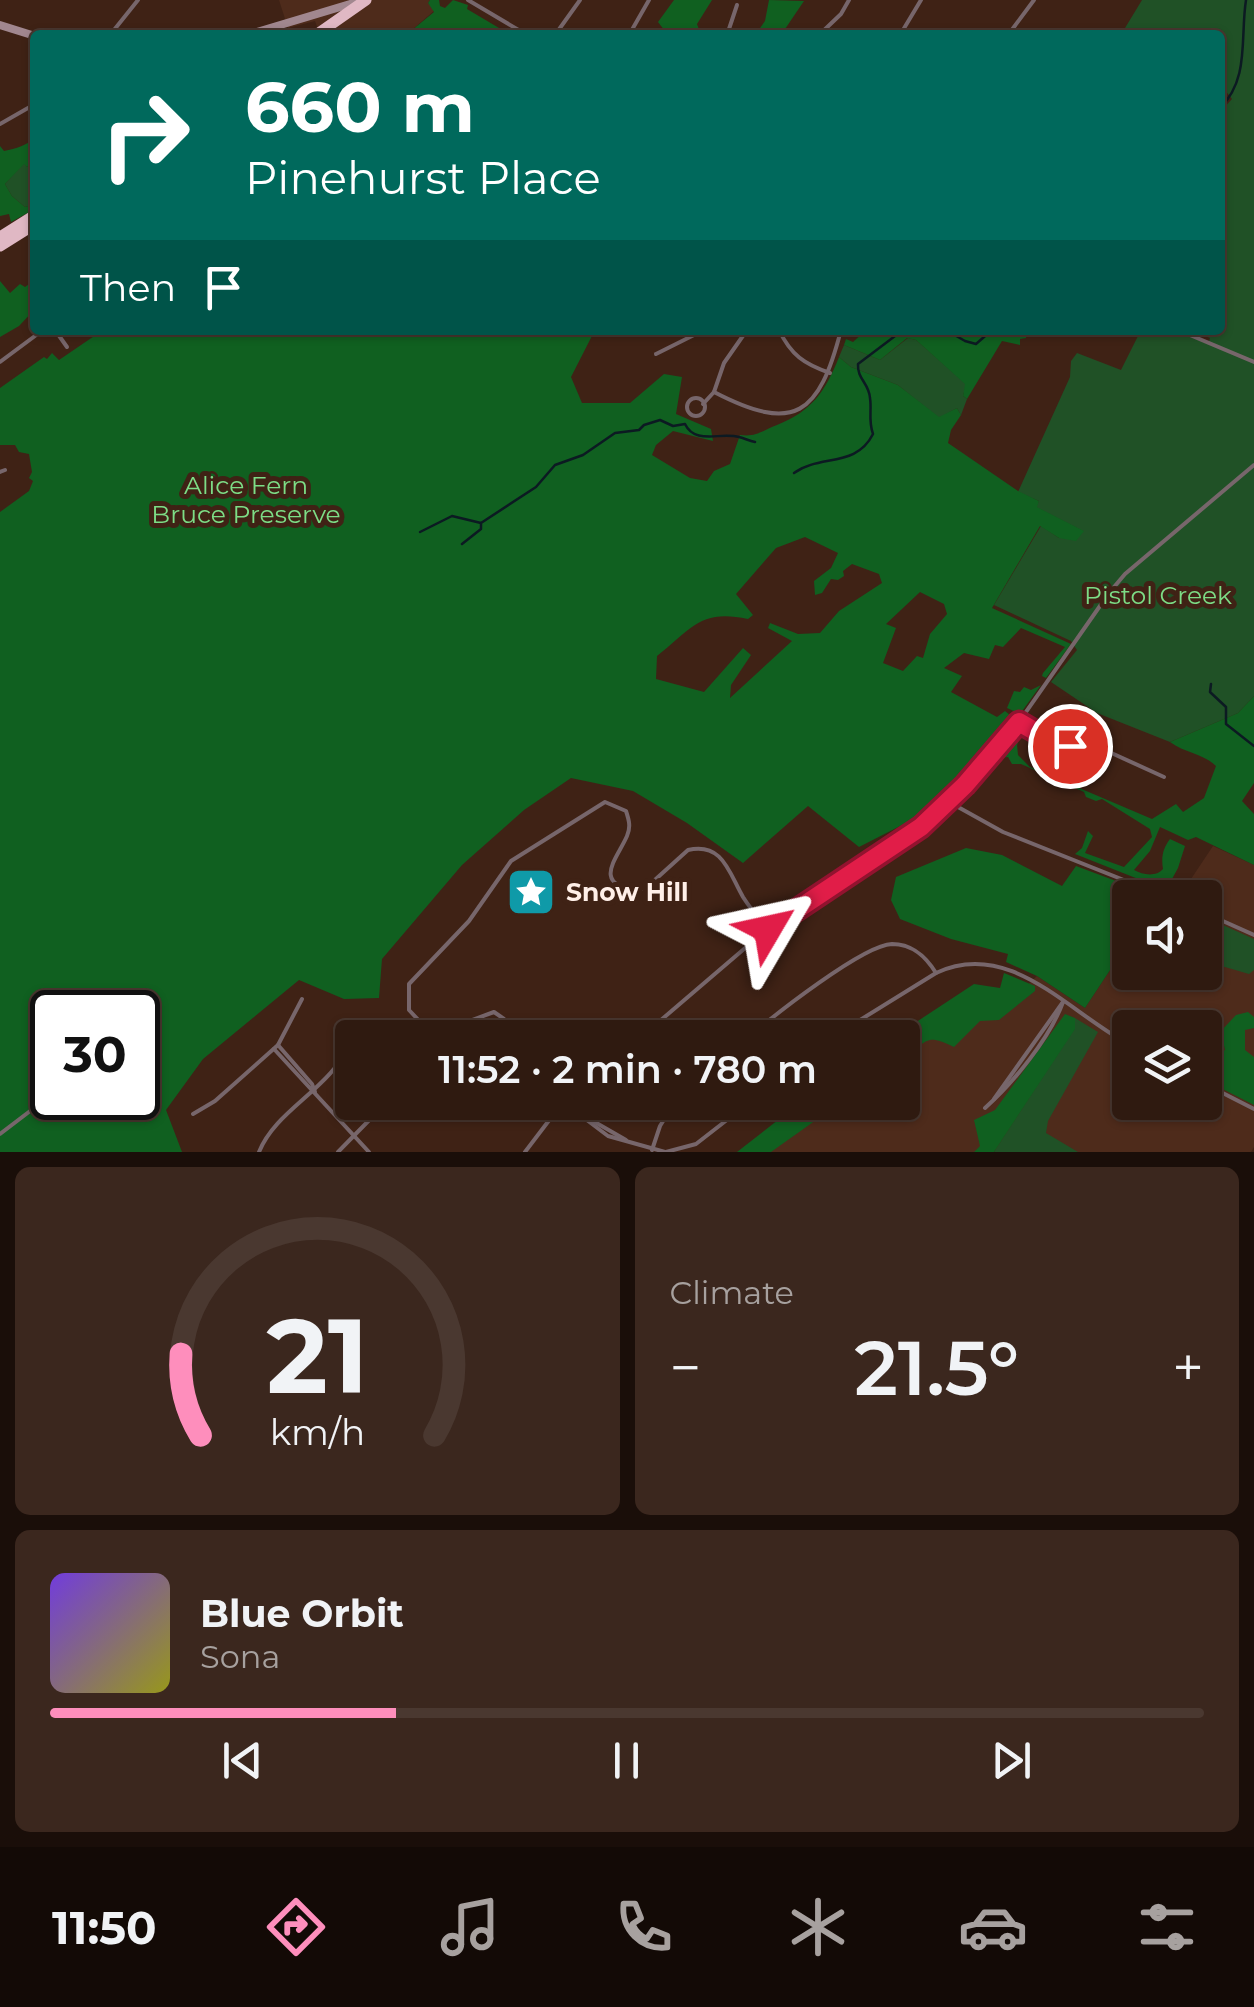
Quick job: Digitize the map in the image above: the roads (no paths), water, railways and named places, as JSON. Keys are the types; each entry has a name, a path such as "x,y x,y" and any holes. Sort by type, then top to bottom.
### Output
{"highway":[{"path":"332,24 364,0"},
{"path":"332,24 378,0"},
{"path":"0,237 30,221"},
{"path":"0,246 30,222"}],"street":[{"path":"114,30 138,0"},
{"path":"468,0 519,30"},
{"path":"559,30 580,0"},
{"path":"632,30 650,0"},
{"path":"824,30 850,0"},
{"path":"903,30 921,0"},
{"path":"1012,30 1034,0"},
{"path":"729,30 737,5"},
{"path":"264,30 324,14 332,24"},
{"path":"0,26 30,35"},
{"path":"0,124 30,107"},
{"path":"0,362 36,335"},
{"path":"58,335 66,347"},
{"path":"656,354 694,335"},
{"path":"704,404 714,392 724,362 743,335"},
{"path":"781,335 797,358 830,373"},
{"path":"714,392 749,410 776,415 797,410 812,399 830,373 840,335"},
{"path":"1190,335 1254,362"},
{"path":"661,1020 768,929 912,833 949,802 1005,742 1126,574 1254,465"},
{"path":"1020,721 1055,743 1107,752 1164,776"},
{"path":"418,1020 409,1010 409,984 469,921 508,864 605,802 626,811 630,822 627,836 610,864 610,876 617,884 637,891 688,850 708,850 727,864 740,892 768,929"},
{"path":"949,802 1006,833 1124,880"},
{"path":"1222,921 1254,935"},
{"path":"770,1020 797,998 876,948 894,944 908,947 925,958 936,974"},
{"path":"861,1020 936,974 962,964 994,964 1016,971 1112,1033"},
{"path":"193,1114 215,1102 276,1047 302,999"},
{"path":"985,1108 1063,1002"},
{"path":"472,1020 494,1012 504,1020"},
{"path":"276,1047 369,1152"},
{"path":"259,1152 274,1128 335,1070"},
{"path":"1222,1093 1254,1109"},
{"path":"0,1134 30,1111"},
{"path":"338,1152 370,1120"},
{"path":"526,1152 549,1120"},
{"path":"585,1120 599,1131 666,1152 696,1144 727,1120"},
{"path":"592,1120 630,1142"},
{"path":"652,1150 664,1120"}],"waterway":[{"path":"1225,102 1240,71 1246,0"},
{"path":"794,473 847,456 866,445 873,434 870,403 858,364 896,335"},
{"path":"955,335 976,344 986,335"},
{"path":"462,544 481,529 481,523 536,487 555,465 583,455 615,433 639,430 660,420 673,426 685,424 701,436 732,436 755,442"},
{"path":"420,532 452,516 481,523"},
{"path":"1211,684 1210,692 1226,707 1226,724 1254,746"}],"place":[{"name":"Snow Hill","path":"531,892"}],"park label":[{"name":"Alice Fern Bruce Preserve","path":"246,500"},
{"name":"Pistol Creek","path":"1158,595"}]}
